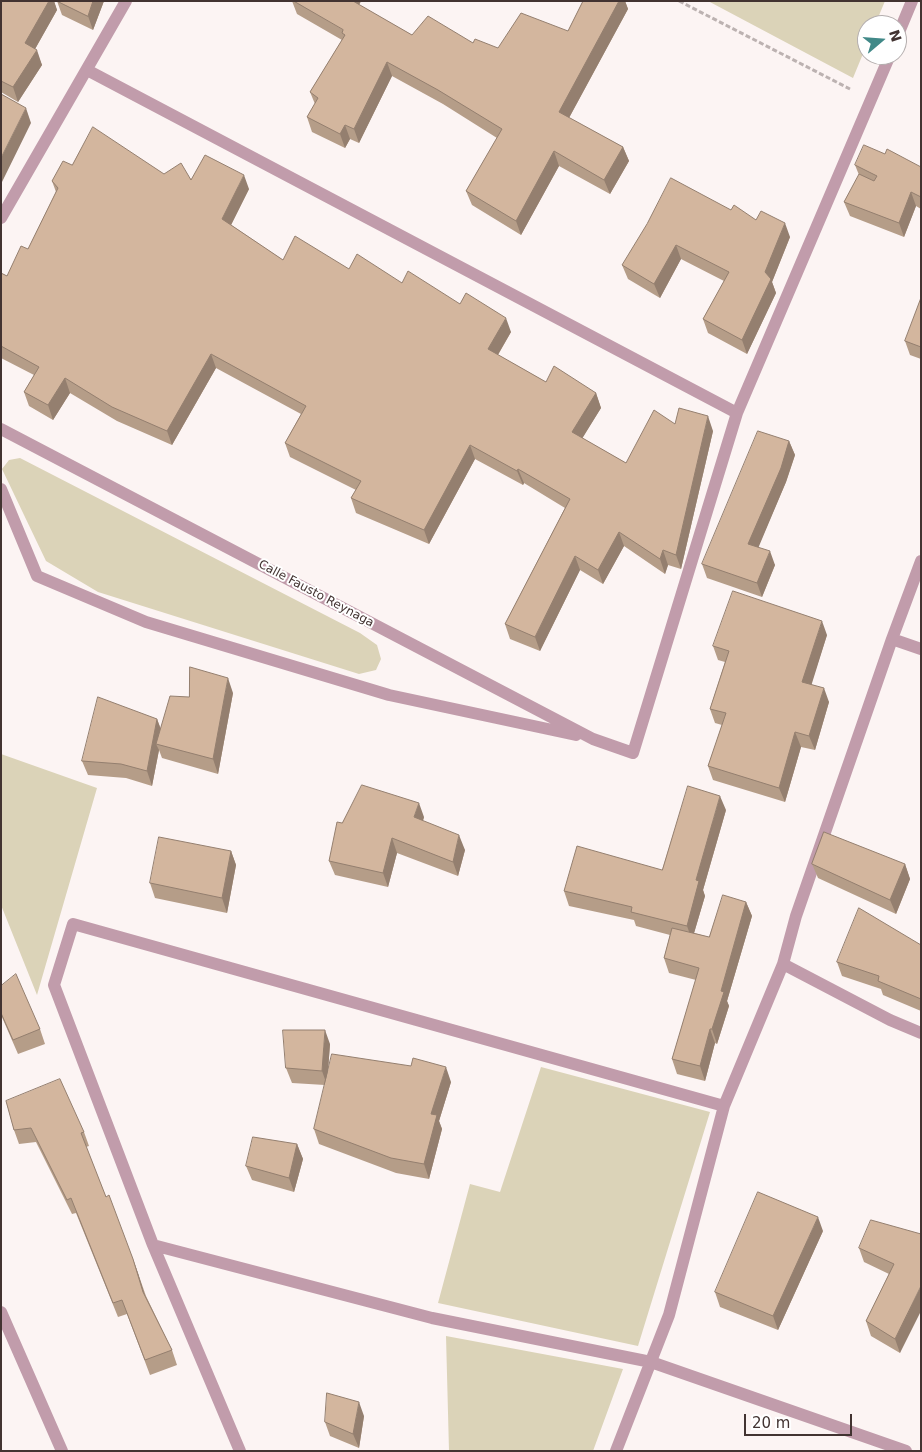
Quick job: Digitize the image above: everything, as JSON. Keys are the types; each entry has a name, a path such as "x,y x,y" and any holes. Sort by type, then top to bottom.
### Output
{"street":[{"path":"1,218 126,1"},
{"path":"906,15 912,1"},
{"path":"87,70 737,413 886,65"},
{"name":"Calle Fausto Reynaga","path":"1,429 593,739 633,753 737,413"},
{"path":"1,489 37,576 146,622 389,695 593,739"},
{"path":"616,1451 669,1315 724,1106 783,964 796,916 921,561"},
{"path":"892,639 921,649"},
{"path":"240,1451 153,1245 54,985 73,924 724,1106"},
{"path":"783,964 890,1020 921,1032"},
{"path":"153,1245 432,1318 651,1362 906,1451"},
{"path":"1,1312 62,1451"}],"path":[{"path":"679,1 872,100"}],"shaded area":[{"path":"708,1 885,1 879,15 857,15 858,65 853,78"},
{"path":"20,458 360,633 377,645 381,659 376,670 359,674 98,592 46,561 2,469 9,460"},
{"path":"1,754 97,788 37,995 1,905"},
{"path":"541,1067 710,1112 638,1346 438,1303 470,1184 500,1192"},
{"path":"446,1336 623,1369 593,1451 449,1451"}],"building":[{"path":"1,1 49,1 25,43 37,50 13,87 1,81"},
{"path":"57,1 93,1 88,16"},
{"path":"294,1 353,1 412,35 428,16 473,43 475,39 498,48 521,13 568,31 583,1 619,1 559,112 623,147 604,180 554,151 516,221 466,191 502,129 387,62 354,129 345,125 340,134 307,117 318,98 310,92 345,35 342,33 343,30"},
{"path":"1,94 26,108 1,158"},
{"path":"93,127 164,174 181,163 191,180 205,155 244,175 222,219 283,260 295,236 349,269 357,254 402,283 408,271 460,304 466,293 506,318 488,349 546,382 554,366 596,393 572,432 626,463 654,410 675,424 679,408 708,416 676,555 663,550 660,559 619,532 598,570 575,556 535,637 505,624 570,499 518,469 517,471 470,445 424,530 351,498 361,481 285,443 306,406 211,354 167,431 112,407 65,378 48,405 24,392 39,367 1,346 1,273 7,276 21,246 28,249 58,188 52,181 63,161 72,165"},
{"path":"864,145 885,154 887,149 921,167 921,197 911,192 899,223 844,202 859,174 874,181 877,176 855,165"},
{"path":"671,178 731,210 734,205 756,220 761,211 785,223 765,272 771,279 742,340 703,319 729,272 676,245 654,284 622,265 647,224"},
{"path":"921,298 921,347 905,341"},
{"path":"758,431 789,441 781,468 748,544 770,551 757,583 702,564"},
{"path":"733,591 822,621 802,682 824,688 809,736 795,732 779,788 708,766 726,713 710,709 729,651 713,646"},
{"path":"190,667 228,678 213,759 156,744 170,696 189,697"},
{"path":"98,697 157,719 147,771 121,764 82,761"},
{"path":"362,785 419,803 414,817 459,835 453,862 392,838 383,873 329,861 337,822 342,823"},
{"path":"688,786 720,796 696,880 699,881 687,926 631,912 632,907 564,891 577,846 662,870"},
{"path":"824,832 905,864 890,900 812,864"},
{"path":"159,837 231,851 222,898 150,883"},
{"path":"723,895 746,902 721,991 724,992 712,1029 710,1029 700,1066 672,1059 699,968 664,958 672,928 709,937"},
{"path":"859,908 921,945 921,999 878,981 879,976 837,962"},
{"path":"16,974 40,1029 13,1040 1,1013 1,986"},
{"path":"283,1030 325,1030 322,1071 286,1068"},
{"path":"332,1054 411,1066 413,1058 446,1067 431,1114 437,1115 424,1164 391,1158 314,1129"},
{"path":"60,1079 84,1132 81,1133 106,1197 109,1195 143,1292 172,1350 145,1360 122,1300 113,1303 71,1198 67,1200 31,1128 14,1130 6,1101"},
{"path":"253,1137 297,1144 289,1178 246,1166"},
{"path":"758,1192 818,1217 773,1316 715,1292"},
{"path":"871,1220 921,1234 921,1286 895,1339 866,1321 894,1264 859,1248"},
{"path":"327,1393 359,1402 353,1434 325,1422"}]}
